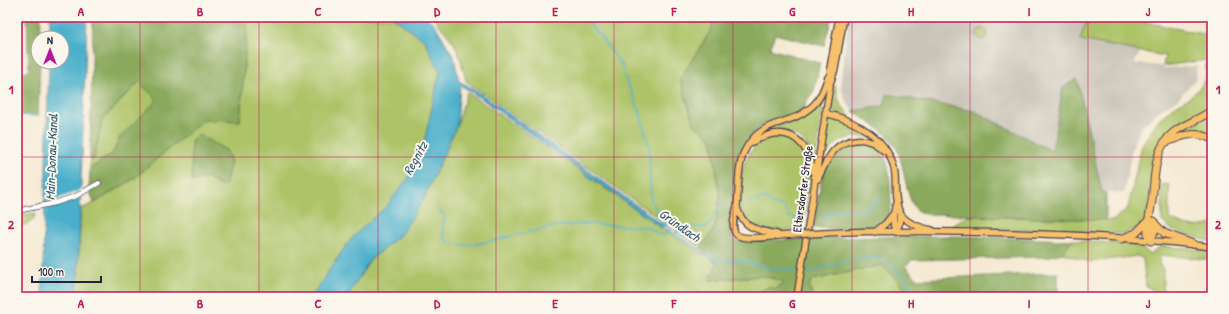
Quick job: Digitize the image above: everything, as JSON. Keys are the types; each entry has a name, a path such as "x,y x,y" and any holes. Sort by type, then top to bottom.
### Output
{"highway":[{"path":"1150,240 1154,232 1151,222 1157,160 1165,143 1174,132 1212,110"},
{"path":"1165,143 1181,136 1192,134 1202,134 1212,139"},
{"path":"1120,239 1136,233 1151,222"},
{"path":"1151,222 1164,233 1193,244"}],"main road":[{"name":"Eltersdorfer Straße","path":"830,85 830,73 839,17"},
{"name":"Eltersdorfer Straße","path":"798,297 825,113 830,85 835,69 844,17"},
{"path":"830,73 816,103 810,109 799,115 765,128 757,134 744,152 737,185 734,222 734,229 738,236 746,238 791,234 875,232 1033,234 1150,240 1212,247"},
{"path":"825,113 846,119 861,126 874,136 888,153 894,172 897,212 894,226 896,232"},
{"path":"752,142 773,134 781,133 790,135 807,150 812,160 815,184"},
{"path":"815,184 834,149 842,143 851,140 871,142 888,153"},
{"path":"736,207 741,220 746,224 763,231 782,235"},
{"path":"875,232 897,212"},
{"path":"897,212 914,224 944,232"}],"street":[{"path":"17,211 32,209 76,196 99,183"}],"shaded area":[{"path":"849,17 1088,17 1080,40 1141,51 1134,63 1161,66 1163,68 1197,66 1195,80 1178,99 1157,112 1141,128 1132,148 1124,193 1102,192 1077,80 1063,87 1052,151 974,111 887,94 884,106 853,111 845,99 841,88 841,77"}],"green space":[{"path":"27,17 41,17 40,30 30,30 30,70 40,70 38,116 17,114 17,73 29,71"},
{"path":"93,17 248,17 240,121 203,120 132,180 94,203 89,188 90,169 113,153 120,137 157,100 139,82 102,120 94,159 90,160"},
{"path":"248,17 393,17 425,41 440,72 419,165 385,208 363,227 347,244 311,297 77,297 81,209 94,203 132,180 203,119 240,121"},
{"path":"433,17 714,17 711,30 680,79 694,124 712,139 720,197 715,227 701,248 466,81 460,57 454,43"},
{"path":"714,17 832,17 824,46 775,34 770,49 820,63 814,91 807,100 804,109 770,122 759,128 745,142 740,153 736,171 733,196 733,239 736,241 741,241 950,236 1072,240 1062,253 1047,257 912,260 905,266 917,279 1058,273 1058,297 910,297 908,292 882,265 812,280 809,287 813,297 750,297 768,287 777,289 784,281 762,276 710,280 717,263 701,248 715,227 720,197 712,139 694,124 680,79 711,30"},
{"path":"1088,17 1121,17 1203,34 1212,26 1212,102 1205,110 1178,124 1165,134 1153,159 1148,211 1143,225 1124,234 950,227 968,216 1114,220 1128,208 1142,145 1159,119 1171,109 1192,96 1202,85 1206,76 1206,60 1163,66 1165,56 1080,40"},
{"path":"980,29 984,29 986,30 986,38 980,39 977,36 977,32"},
{"path":"1077,79 1102,192 1106,193 1106,220 930,214 919,212 910,199 901,160 894,144 880,130 853,111 884,106 887,94 974,111 1052,151 1063,87"},
{"path":"139,82 157,100 120,137 113,153 90,169 90,160 94,159 102,120"},
{"path":"835,85 839,102 851,118 836,114 830,109 832,90"},
{"path":"826,86 815,161 806,144 795,135 781,132 762,133 807,114 818,103"},
{"path":"467,92 662,228 718,263 711,280 762,276 784,281 777,289 768,287 750,297 347,297 370,260 400,235 424,198 457,125"},
{"path":"1212,113 1212,136 1202,132 1193,131 1184,132 1174,136 1174,134"},
{"path":"828,117 853,124 871,137 853,137 840,142 829,151 821,166"},
{"path":"199,135 226,150 231,161 226,184 219,186 208,177 192,182 191,140"},
{"path":"777,137 789,139 797,144 804,152 809,164 809,177 802,229 761,229 747,222 740,210 739,200 742,172 748,156 760,143 767,139"},
{"path":"853,142 866,143 876,147 882,153 886,161 889,170 891,202 888,214 885,220 880,224 866,228 814,228 824,171 836,151"},
{"path":"1162,184 1169,185 1169,218 1195,227 1212,224 1212,242 1172,230 1162,221"},
{"path":"36,213 29,223 17,226 17,216"},
{"path":"1072,240 1139,245 1150,255 1161,246 1212,251 1212,260 1160,255 1159,264 1163,269 1163,296 1146,286 1143,259 1138,256 1090,262 1062,253"},
{"path":"882,265 909,292 897,297 813,297 809,287 812,280"}],"water":[{"name":"Main-Donau-Kanal","path":"50,17 87,17 77,297 42,297 49,70 70,70 70,30 50,30"},
{"path":"393,17 427,17 435,25 454,57 459,81 474,89 664,225 662,228 472,92 460,85 457,125 424,198 400,235 370,260 347,297 311,297 347,244 363,227 385,208 419,164 440,72 425,41"}],"pier":[{"path":"83,188 83,196 44,209 44,203 76,192"}],"waterway":[{"path":"584,17 622,66 625,78 639,109 649,146 651,200 668,229"},
{"path":"17,115 37,116"},
{"path":"749,202 764,198 772,204 784,207 789,217 796,218"},
{"path":"821,218 843,209 863,211 874,201 882,200"},
{"path":"675,233 689,227 708,227 722,203"},
{"path":"438,209 445,216 442,231 444,237 449,242 466,245 512,236"},
{"path":"516,235 556,226 587,224 647,227 658,234 663,235 671,231"},
{"name":"Gründlach","path":"662,225 717,260 748,262 759,266 798,271"},
{"name":"Gründlach","path":"802,272 857,260 869,258 879,259 889,263 898,270 907,281 916,297"}],"water label":[{"name":"Regnitz","path":"415,158"}]}
